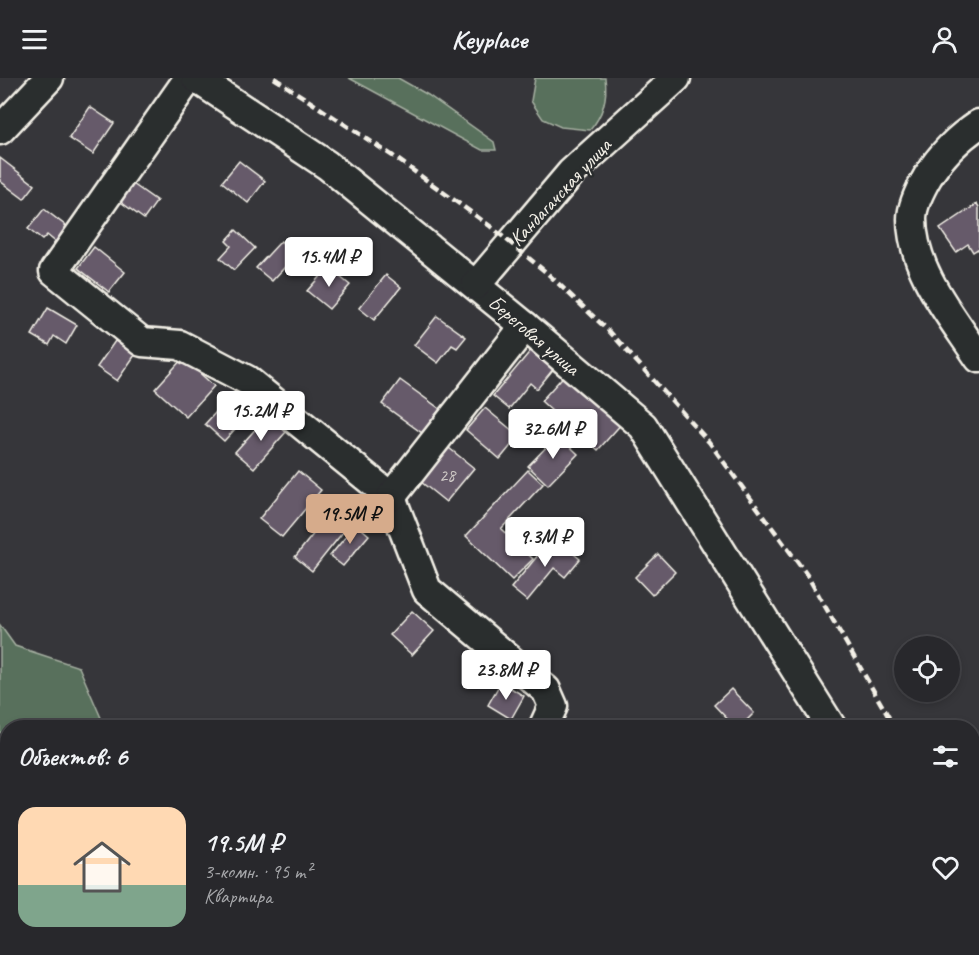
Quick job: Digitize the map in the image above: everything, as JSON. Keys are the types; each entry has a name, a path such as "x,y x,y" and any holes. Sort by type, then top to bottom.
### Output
{"street":[{"path":"0,130 50,78"},
{"path":"189,78 54,271 142,342 180,345 247,380 391,497 427,590 546,690 553,706 547,720"},
{"name":"Береговая улица","path":"196,78 327,165 476,285 643,426 826,720"},
{"name":"Кандагачская улица","path":"476,285 571,173 676,78"},
{"path":"979,124 942,155 921,187 912,216 915,245 933,287 979,358"},
{"path":"391,497 525,326"}],"green space":[{"path":"349,78 398,78 428,95 494,142 496,150 482,150"},
{"path":"535,78 605,78 604,106 590,130 561,127 543,119 531,101"},
{"path":"0,625 15,646 79,667 102,720 0,720"}],"building":[{"path":"90,107 114,123 93,154 69,138"},
{"path":"0,158 35,185 24,199 0,181"},
{"path":"239,161 265,181 248,203 222,182"},
{"path":"130,182 157,201 144,219 118,200"},
{"path":"977,204 979,207 979,248 973,252 968,244 956,252 940,229"},
{"path":"44,209 70,229 58,244 47,235 42,240 28,229"},
{"path":"236,230 255,248 234,270 220,258 231,246 226,241"},
{"path":"281,241 296,255 272,281 256,268"},
{"path":"94,247 125,272 109,292 78,268"},
{"path":"328,267 350,285 329,309 307,291"},
{"path":"386,275 401,287 374,320 359,308"},
{"path":"48,308 77,325 66,344 54,336 49,345 32,335"},
{"path":"437,316 466,337 457,348 452,345 438,363 414,345"},
{"path":"115,341 135,355 117,381 97,367"},
{"path":"532,349 555,367 537,389 530,383 509,409 493,396"},
{"path":"183,358 214,386 186,417 155,389"},
{"path":"569,370 624,421 598,450 578,432 587,421 576,411 565,423 541,401"},
{"path":"400,380 440,409 422,433 382,404"},
{"path":"239,387 258,404 224,441 205,424"},
{"path":"485,408 519,436 500,459 466,430"},
{"path":"268,415 286,432 254,468 235,452"},
{"path":"558,435 578,454 548,485 528,466"},
{"path":"449,448 474,468 446,502 421,482"},
{"path":"528,470 543,484 501,529 533,559 512,580 466,536"},
{"path":"298,471 321,490 282,537 259,519"},
{"path":"338,503 355,517 312,571 295,557"},
{"path":"356,524 369,535 343,566 330,556"},
{"path":"553,537 580,559 565,577 554,568 527,601 511,588"},
{"path":"658,554 675,572 652,595 635,577"},
{"path":"412,611 434,631 412,655 390,635"},
{"path":"501,682 524,696 511,719 488,705"},
{"path":"731,689 754,713 747,720 728,720 714,705"}],"railway":[{"path":"274,78 393,156 490,226 547,273 610,332 709,442 807,575 890,720"}]}
